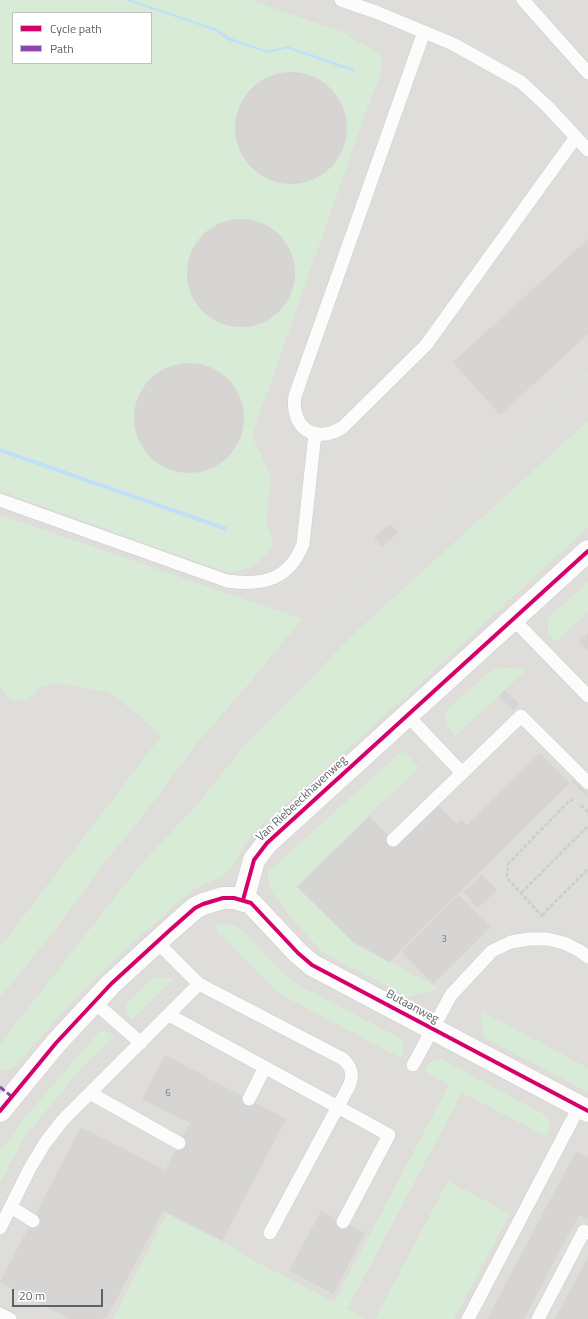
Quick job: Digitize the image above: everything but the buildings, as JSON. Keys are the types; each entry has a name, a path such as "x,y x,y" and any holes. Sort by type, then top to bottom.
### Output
{"street":[{"name":"Van Riebeeckhavenweg","path":"243,900 254,860 261,849 588,551"},
{"path":"0,1111 51,1049 94,1002 195,908 223,898 243,900"},
{"name":"Butaanweg","path":"243,900 251,904 298,953 312,965 584,1109"}],"lane":[{"path":"341,0 376,12 453,44 521,82 548,107 588,150"},
{"path":"523,0 588,73"},
{"path":"424,32 295,396 293,405 294,415 306,430 315,434 325,435 335,433 343,427 426,345 576,137"},
{"path":"0,500 227,580 250,582 264,580 277,576 288,568 298,557 303,544 315,434"},
{"path":"513,619 588,696"},
{"path":"407,715 462,773"},
{"path":"393,840 520,716 588,783"},
{"path":"413,1065 431,1029 451,995 492,951 511,942 529,939 547,939 580,951 588,957"},
{"path":"157,942 199,984 343,1058 349,1064 352,1079 270,1233"},
{"path":"0,1228 30,1168 45,1143 62,1121 199,984"},
{"path":"94,1002 141,1043"},
{"path":"169,1015 389,1135 343,1222"},
{"path":"249,1099 265,1067"},
{"path":"90,1094 179,1143"},
{"path":"468,1319 584,1109"},
{"path":"10,1208 33,1221"},
{"path":"538,1319 584,1231 588,1233"},
{"path":"0,1314 10,1319"}],"path":[{"path":"575,799 569,801 508,864 507,878 542,915 588,869"},
{"path":"579,803 588,812"},
{"path":"521,893 588,826"}],"shaded area":[{"path":"0,0 588,0 588,1319 0,1319"}],"green space":[{"path":"0,0 251,0 348,34 354,40 375,50 380,56 382,69 380,76 252,436 271,476 266,525 271,536 272,547 262,559 245,569 238,571 223,571 0,491"},
{"path":"588,421 588,527 413,690 255,832 245,844 232,867 225,874 193,889 118,956 77,996 13,1069 0,1071 0,1044 140,865 196,806 249,740 307,683 350,637"},
{"path":"0,515 302,619 253,679 197,743 58,926 0,998 0,947 161,736 139,715 108,692 58,683 39,687 30,697 20,701 9,698 4,693 0,687"},
{"path":"588,582 588,612 556,642 548,634 548,618"},
{"path":"519,667 525,671 455,736 447,726 444,713 492,669"},
{"path":"401,752 405,752 419,768 369,815 315,904 353,942 438,988 436,990 408,997 322,952 290,916 272,892 268,881 268,872"},
{"path":"221,923 235,926 242,930 280,970 300,986 402,1039 404,1050 401,1058 280,994 221,934 219,935 215,924"},
{"path":"153,978 174,978 132,1020 127,1012 126,1004"},
{"path":"481,1011 588,1068 588,1092 483,1037"},
{"path":"99,1032 109,1032 114,1037 81,1068 24,1138 0,1183 0,1151 28,1114"},
{"path":"441,1059 547,1116 551,1128 546,1136 462,1093 347,1309 365,1319 113,1319 167,1213 222,1241 260,1264 334,1302 449,1085 425,1071 429,1063"},
{"path":"448,1181 510,1214 454,1319 375,1319"}],"water":[{"path":"125,0 132,0 217,29 231,38 267,51 287,46 355,69 354,72 286,48 268,53 227,40 216,31"},
{"path":"0,448 227,527 226,531 0,452"}],"railway":[{"path":"0,1022 258,690 296,647 378,566 588,375"},
{"path":"206,765 253,715 322,646 588,402"}],"marked path":[{"path":"0,1087 11,1096"}],"cycle path":[{"path":"243,900 254,860 267,843 588,551"},
{"path":"0,1111 56,1043 111,984 195,908 223,898 234,898 251,903 298,953 312,965 588,1111"}]}
